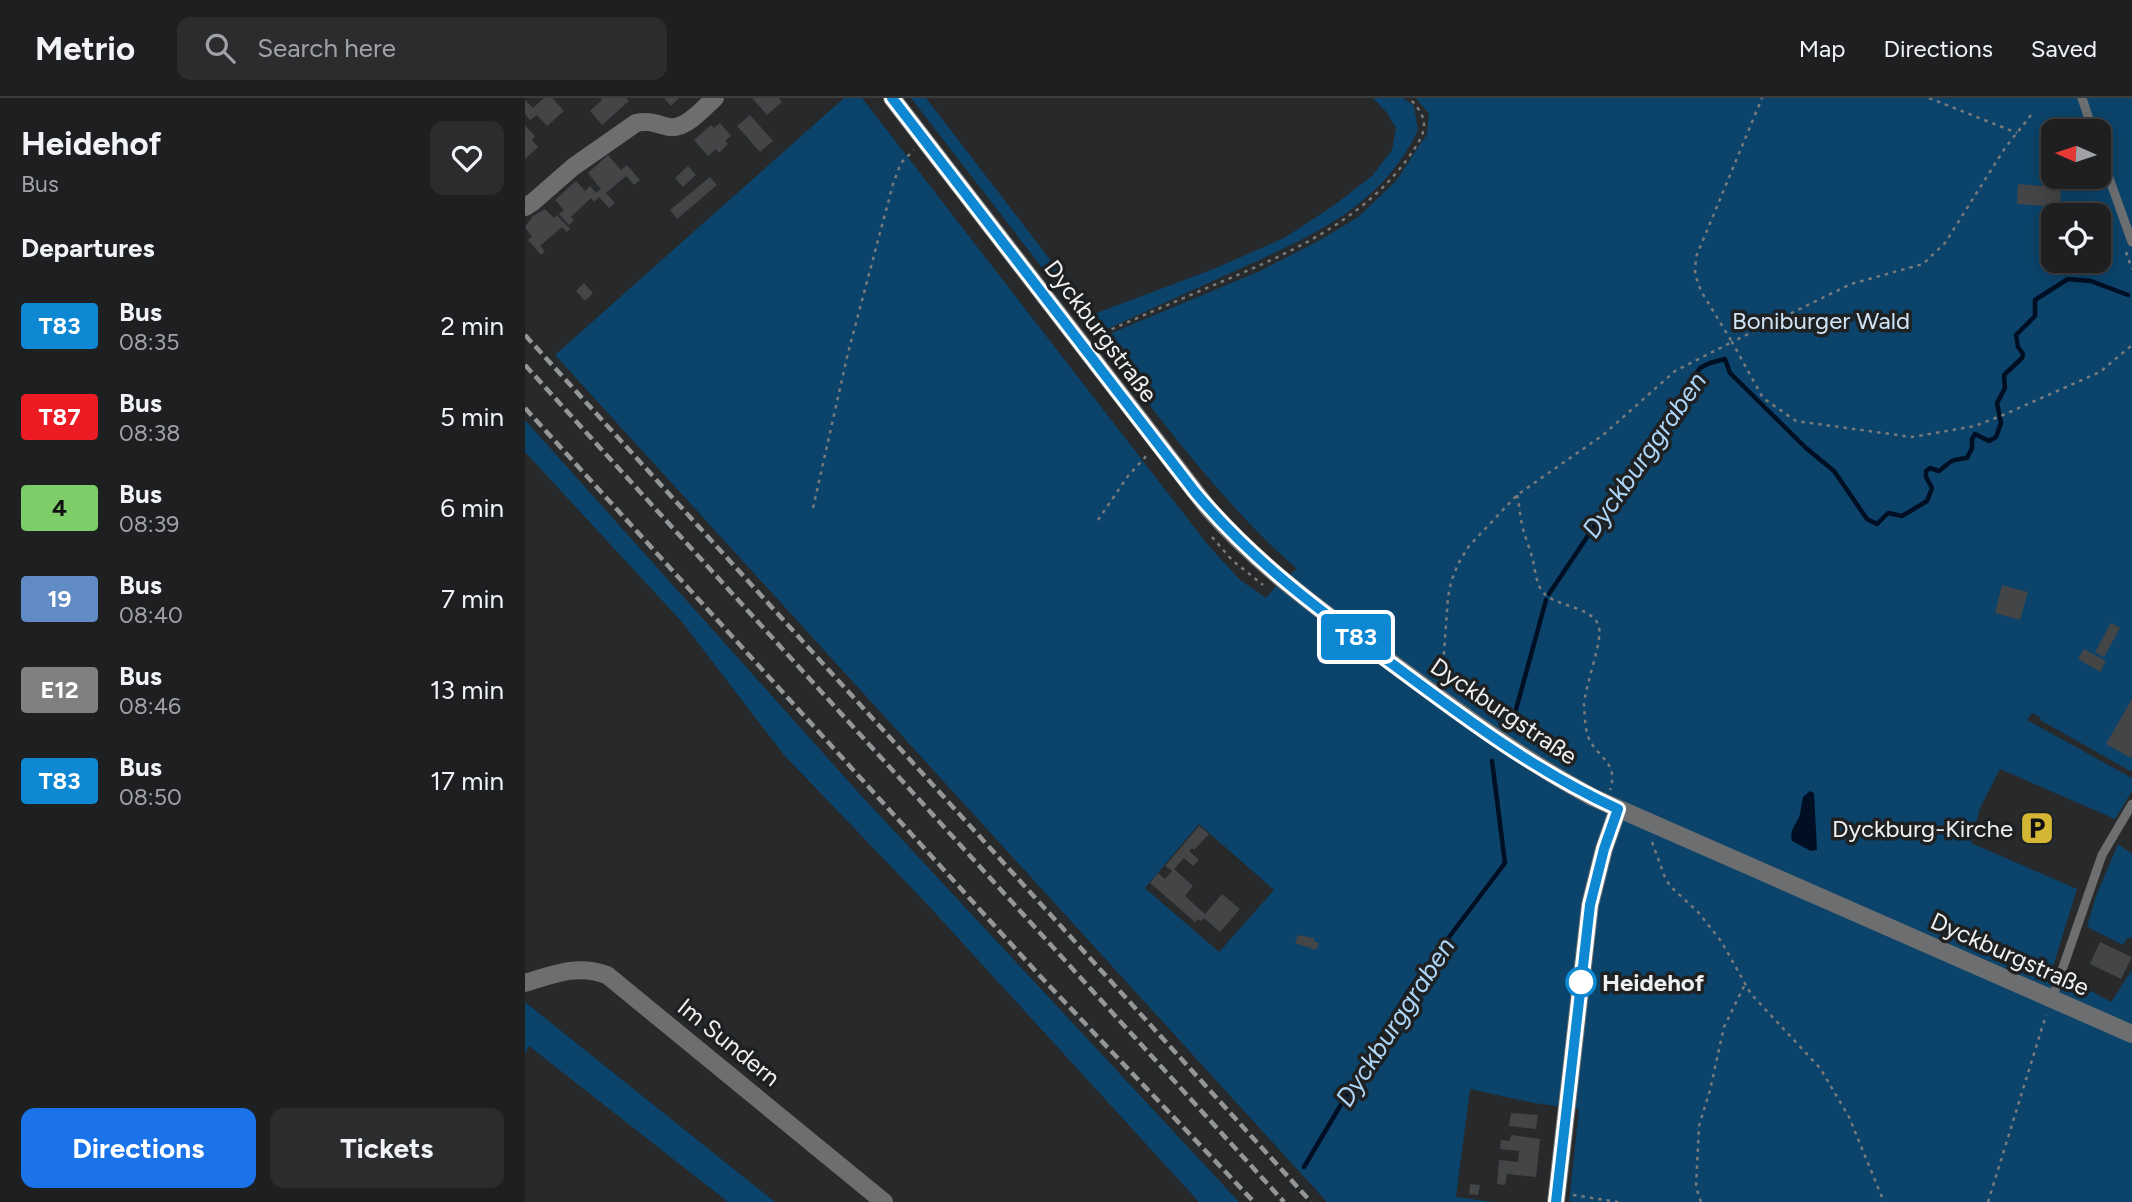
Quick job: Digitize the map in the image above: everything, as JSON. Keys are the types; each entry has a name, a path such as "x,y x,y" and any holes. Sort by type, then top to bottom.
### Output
{"street":[{"path":"525,207 573,167 636,123 647,121 670,127 682,125 715,98"},
{"name":"Dyckburgstraße","path":"892,98 1208,508 1241,543 1308,601 1480,728 1551,774 2049,1005 2132,1034"},
{"path":"1556,1197 1590,905 1614,801"},
{"name":"Im Sundern","path":"525,982 574,969 597,971 607,975 884,1202"}],"lane":[{"path":"2082,98 2089,119"},
{"path":"2111,183 2132,242"},
{"path":"2049,1005 2102,855 2132,804"}],"path":[{"path":"1090,339 1274,260 1324,233 1372,198 1416,148 1422,134 1424,116 1409,98"},
{"path":"1762,98 1696,257 1695,274 1701,291 1733,342 1763,398 1796,421 1912,437 1975,426 2100,372 2132,345"},
{"path":"1929,98 2018,133"},
{"path":"1441,687 1448,597 1458,565 1469,546 1517,495 1604,435 1675,371 1851,284 1923,264 1945,243 2005,148 2031,115"},
{"path":"813,508 853,331 893,184 901,163 915,149"},
{"path":"1097,520 1128,476 1148,454"},
{"path":"1517,495 1523,531 1541,589 1554,600 1590,615 1600,629 1584,706 1590,740 1611,769 1614,801"},
{"path":"1603,790 1614,801"},
{"path":"1652,840 1652,846 1670,886 1708,923 1755,1000 1820,1068 1849,1117 1884,1202"},
{"path":"1701,1202 1696,1187 1699,1126 1724,1027 1745,984"},
{"path":"1988,1202 2049,1005"},
{"path":"1556,1197 1618,1202"}],"green space":[{"name":"Boniburger Wald","path":"844,98 862,98 1208,545 1240,580 1266,598 1279,582 1297,569 1217,488 1097,339 1260,271 1358,217 1396,181 1427,134 1429,114 1416,98 2132,98 2132,772 2032,713 2027,720 2132,778 2132,791 2115,819 2000,769 1980,808 1971,843 2077,889 2052,970 2111,1002 2132,970 2132,1202 1569,1202 1579,1109 1534,1103 1470,1089 1456,1197 1493,1202 1327,1202 555,355","holes":["1199,824 1274,890 1219,952 1145,888"]},
{"path":"911,98 926,98 1094,314 1216,268 1284,238 1372,176 1392,150 1396,128 1373,98 1403,98 1414,106 1418,130 1402,158 1383,182 1336,220 1282,249 1094,335"},
{"path":"525,420 858,792 1239,1202 1199,1202 926,903 784,755 682,622 525,452"},
{"path":"2118,844 2132,854 2132,939 2128,937 2123,945 2087,927 2096,896"},
{"path":"525,1002 775,1202 728,1202 529,1046 525,1054"}],"shaded area":[{"path":"1810,791 1814,793 1817,850 1811,851 1792,841 1791,837 1803,797"}],"building":[{"path":"544,98 552,98 564,111 547,126 537,115 530,120 525,114 525,100 533,108"},
{"path":"600,98 626,98 629,101 602,125 590,111 602,100"},
{"path":"664,98 679,98 671,106"},
{"path":"752,98 779,98 782,102 767,115"},
{"path":"750,115 773,141 760,152 737,126"},
{"path":"720,123 731,136 725,141 728,144 719,153 716,149 708,156 694,140 711,125 714,128"},
{"path":"525,126 535,137 532,140 538,147 525,159"},
{"path":"608,155 621,170 627,165 640,180 634,185 626,176 606,193 615,203 609,208 599,197 594,202 591,198 571,217 574,220 569,225 559,214 564,210 555,200 576,181 585,191 590,186 596,193 601,189 588,173"},
{"path":"688,166 696,175 683,187 675,178"},
{"path":"710,177 717,185 677,219 670,210"},
{"path":"2018,184 2041,186 2041,189 2061,189 2060,203 2041,203 2041,206 2017,204"},
{"path":"545,209 554,218 557,215 570,229 567,232 562,227 540,246 545,251 541,255 528,240 532,237 525,227 533,216"},
{"path":"584,283 593,293 585,301 576,291"},
{"path":"2002,585 2028,592 2020,620 1995,613"},
{"path":"2111,623 2120,628 2104,657 2095,652"},
{"path":"2084,649 2106,661 2100,672 2078,659"},
{"path":"2132,699 2132,755 2131,758 2106,744"},
{"path":"1199,826 1209,834 1194,850 1192,848 1189,851 1199,860 1193,866 1184,858 1174,869 1193,886 1185,896 1205,914 1222,894 1240,909 1220,932 1204,918 1195,922 1150,883 1158,873 1165,879 1172,871 1165,866"},
{"path":"1298,935 1314,938 1314,941 1319,943 1316,950 1295,943"},
{"path":"2100,942 2132,957 2121,979 2090,964"},
{"path":"1511,1113 1538,1115 1536,1129 1509,1126"},
{"path":"1511,1135 1540,1139 1536,1177 1507,1174 1505,1185 1497,1184 1499,1160 1518,1162 1519,1151 1500,1149 1501,1140 1510,1141"},
{"path":"1470,1184 1480,1185 1478,1195 1469,1194"}],"waterway":[{"name":"Dyckburggraben","path":"1549,594 1700,368 1725,359 1730,373 1806,448 1834,471 1867,519 1877,524 1888,513 1902,516 1927,501 1932,488 1926,471 1930,468 1939,471 1957,459 1967,458 1975,434 1989,441 1996,437 2001,423 1997,403 2005,388 2004,375 2022,358 2016,335 2035,316 2035,300 2068,279 2091,281 2128,295"},
{"name":"Dyckburggraben","path":"1512,724 1546,600"},
{"name":"Dyckburggraben","path":"1304,1167 1409,990 1505,863 1492,761"}],"railway":[{"path":"525,335 1311,1202"},
{"path":"525,365 1284,1202"},
{"path":"525,408 1041,977 1254,1202"}],"bus line":[{"name":"T83","path":"892,98 1195,492 1247,550 1311,604 1480,728 1551,774 1618,809 1604,849 1590,905 1556,1202"}],"place":[{"name":"Dyckburg-Kirche","path":"2037,828"},
{"name":"Heidehof","path":"1581,982"}]}
